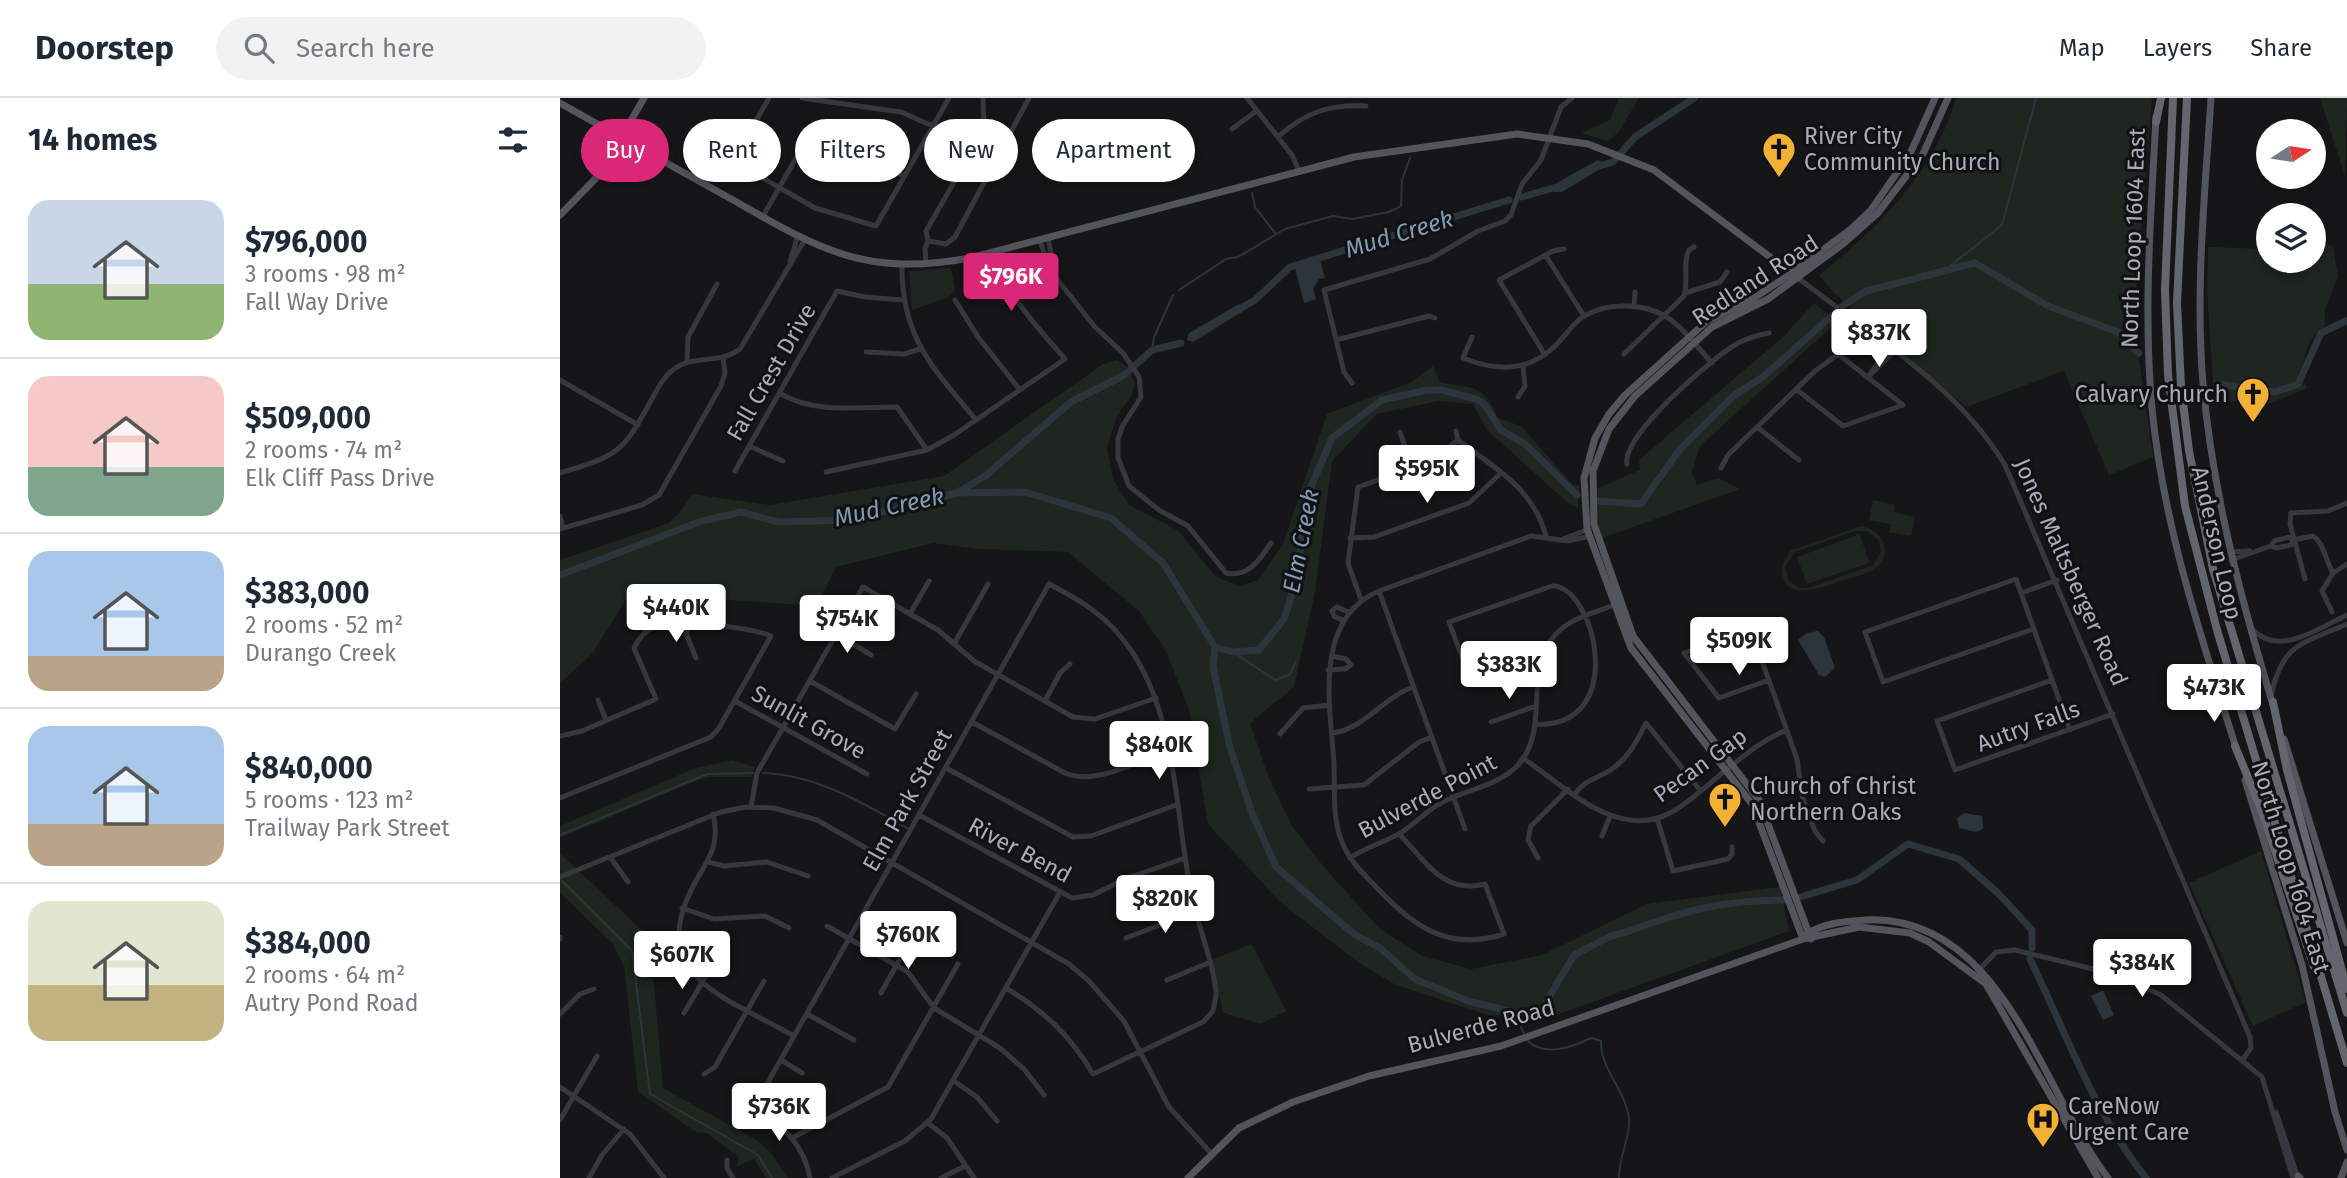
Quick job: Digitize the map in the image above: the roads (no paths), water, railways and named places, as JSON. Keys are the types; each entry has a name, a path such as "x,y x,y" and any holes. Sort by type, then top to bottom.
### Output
{"highway":[{"path":"2156,122 2159,98"},
{"name":"Anderson Loop","path":"2173,98 2165,290 2168,375 2185,506 2217,630 2347,1063"},
{"name":"Anderson Loop","path":"2187,98 2177,303 2181,386 2194,475 2213,569 2347,1013"},
{"path":"2272,699 2287,770 2347,989"},
{"path":"2235,746 2261,810 2344,1053"}],"main road":[{"path":"632,119 644,98"},
{"name":"Redland Road","path":"1795,276 1871,210 1893,183 1921,135 1936,98"},
{"name":"Redland Road","path":"1807,937 1766,814 1630,638 1592,532 1583,488 1599,439 1620,407 1709,324 1758,304 1877,214 1931,140 1948,98"},
{"name":"North Loop 1604 East","path":"2211,98 2200,307 2210,450 2231,556 2249,626 2347,943"},
{"name":"Jones Maltsberger Road","path":"560,103 588,119"},
{"name":"North Loop 1604 East","path":"2156,122 2148,264 2152,408 2160,468 2178,555 2302,965 2347,1150"},
{"name":"Jones Maltsberger Road","path":"669,165 801,239 851,257 902,264 926,264 1044,239 1382,151 1485,136 1551,136 1604,149 1638,162 1675,184 1795,276"},
{"path":"560,215 592,182"},
{"name":"Bulverde Road","path":"1188,1178 1211,1153 1250,1121 1293,1101 1369,1076 1501,1046 1807,937 1859,927 1894,930 1929,942 1977,971 1999,990 2098,1178"},
{"name":"Bulverde Road","path":"2043,1075 2108,1178"},
{"path":"2341,1178 2347,1162"}],"street":[{"path":"769,98 733,161 832,215 876,226 901,182"},
{"path":"802,98 901,112 924,122"},
{"path":"937,119 949,98"},
{"path":"926,264 925,248 929,225 984,130 983,98"},
{"path":"928,241 946,244 955,237 1029,98"},
{"path":"1247,98 1255,112 1279,136 1295,159 1299,172"},
{"path":"1352,383 1344,372 1324,290 1430,259 1478,231 1505,221 1511,215 1522,184 1541,160 1561,107 1572,98"},
{"path":"1279,136 1316,110 1337,106 1366,106"},
{"path":"1232,129 1255,112"},
{"path":"1921,135 1931,140"},
{"path":"910,166 924,142"},
{"path":"762,218 795,160"},
{"path":"560,472 612,456 625,445 666,377 687,362 723,358 746,342 801,239"},
{"path":"1044,239 1052,254 1056,278"},
{"path":"1044,239 1049,269 1095,327 1128,360 1139,377 1141,397 1122,427 1118,439 1118,458 1129,486 1159,510 1188,526 1226,573 1237,575 1252,568 1271,543"},
{"path":"1624,354 1665,316 1685,293 1688,284 1685,262 1689,250 1694,247"},
{"path":"1545,355 1499,281 1564,249"},
{"path":"826,472 927,450 1065,359 1019,301 1000,268 998,250"},
{"path":"1045,256 1052,254"},
{"path":"1546,256 1584,316"},
{"path":"902,264 903,300 911,330 920,349 976,420"},
{"path":"1685,293 1720,282 1727,272"},
{"name":"Jones Maltsberger Road","path":"1795,276 1961,407 1990,442 2013,481 2250,1037 2250,1048 2244,1059"},
{"path":"687,362 688,337 717,284"},
{"name":"Fall Crest Drive","path":"735,471 837,291 865,297 903,300"},
{"path":"1634,306 1635,292"},
{"path":"955,300 978,337 1020,390"},
{"path":"1472,337 1464,358 1498,368 1523,366 1545,355 1584,316 1634,306 1665,316 1712,363"},
{"path":"1336,340 1429,316 1435,318"},
{"path":"1627,464 1626,453 1639,433 1712,363 1737,344 1769,333"},
{"path":"866,352 904,354 920,349"},
{"path":"1868,377 1891,350"},
{"path":"1721,468 1728,455 1796,389 1838,354 1903,405 1843,426 1796,389"},
{"path":"560,516 562,528 642,505 659,495 721,386 723,358"},
{"path":"1518,397 1525,386 1523,366"},
{"path":"560,380 638,425"},
{"path":"779,393 796,403 813,407 897,407 927,450"},
{"path":"1757,427 1800,460"},
{"path":"1456,431 1458,440 1501,473 1535,505 1546,536"},
{"path":"1400,432 1412,468"},
{"path":"1361,486 1439,457 1458,440"},
{"path":"749,446 783,461"},
{"path":"1350,538 1374,537 1469,503 1501,473"},
{"path":"1360,475 1361,486 1350,538 1348,567 1361,600"},
{"path":"2305,579 2290,524 2292,512 2328,511 2347,503"},
{"path":"1399,834 1451,884 1468,888 1485,884 1504,934 1467,942 1431,932 1396,908 1350,858 1338,832 1328,670 1348,612 1361,600 1379,591 1531,536 1563,539 1592,532"},
{"path":"1513,535 1516,542"},
{"path":"2231,556 2271,546 2286,546 2294,540 2308,536 2317,538 2333,573"},
{"path":"2271,546 2274,541 2284,538 2294,540"},
{"path":"2284,538 2286,546"},
{"path":"2332,612 2322,590 2333,573 2347,564"},
{"path":"2034,629 1883,682 1865,632 2016,579 2034,629 2070,730"},
{"path":"2021,593 2057,580"},
{"path":"910,614 929,581"},
{"path":"954,644 988,583"},
{"name":"Elm Park Street","path":"792,1138 774,1120 754,1107 1049,584 1092,610 1120,636 1142,667 1156,698"},
{"path":"1535,724 1564,721 1583,706 1598,667 1584,616 1573,594 1561,586 1552,586 1449,622 1468,673 1526,653 1542,655"},
{"path":"751,807 757,773 863,587 938,630 968,657 1073,717 1088,720 1156,698 1185,858 1216,992 1209,1015 1196,1026 1093,1074 1080,1053 1054,1022 1006,988"},
{"path":"1379,591 1465,829"},
{"name":"Bulverde Point","path":"1350,858 1399,834 1438,804 1496,782 1523,758 1535,724 1536,674 1542,655 1563,628 1584,616 1617,604"},
{"path":"1344,621 1334,616 1332,611 1337,607 1348,612"},
{"path":"2249,626 2262,638 2279,643 2347,615"},
{"path":"686,624 687,636 696,658"},
{"path":"560,736 582,731 656,699 634,648 639,639 657,625 686,624 753,629 771,636 719,728 705,740 673,750 560,798"},
{"path":"2272,699 2281,659 2296,647 2347,624"},
{"path":"1769,680 1719,698 1684,653 1751,630 1769,680 1787,730 1798,763 1802,796 1815,831 1823,841"},
{"path":"837,634 872,655"},
{"path":"1328,670 1345,669 1350,665 1346,659 1332,656"},
{"path":"1045,701 1060,673 1070,664"},
{"name":"Autry Falls","path":"2052,680 1937,721 1955,770 2113,714"},
{"path":"810,681 895,729 916,694"},
{"path":"1332,733 1354,726 1393,695 1413,687"},
{"path":"598,700 606,720"},
{"name":"Sunlit Grove","path":"735,701 867,774"},
{"path":"1280,734 1303,708 1330,705"},
{"path":"1491,722 1536,706"},
{"path":"972,722 1079,778 1094,776 1167,751"},
{"path":"1575,794 1585,781 1612,769 1629,754 1646,723 1700,790"},
{"name":"Pecan Gap","path":"1523,758 1610,816 1633,821 1657,818 1682,806 1764,740 1787,730"},
{"path":"1310,789 1368,783 1419,742 1432,737"},
{"path":"946,768 1073,837 1091,836 1176,805"},
{"path":"1538,858 1528,840 1531,826 1568,789"},
{"path":"560,877 713,814 751,807 803,814 1032,941 1090,981 1124,1021 1169,1107 1211,1153"},
{"path":"713,814 717,839 708,862 682,908 678,926 680,949 687,966 702,982 794,1036"},
{"name":"River Bend","path":"919,815 1059,894 1084,898 1125,879 1185,858"},
{"path":"1602,836 1610,816"},
{"path":"1657,818 1673,871 1728,859 1732,854 1731,847"},
{"path":"610,857 628,882"},
{"path":"708,862 724,866 767,862 808,876"},
{"path":"832,1178 905,1140 928,1123 1059,894"},
{"path":"682,908 714,919 765,916 789,928"},
{"path":"1126,938 1196,911"},
{"path":"827,926 914,978 933,1008 1013,1058 1044,1095"},
{"path":"881,993 912,937"},
{"path":"1977,971 1996,952 2015,950 2114,974 2161,995 2244,1059 2265,1081 2297,1177"},
{"path":"1167,980 1208,963"},
{"path":"810,1178 806,1160 792,1138 888,1087 958,964"},
{"path":"684,1013 709,971"},
{"path":"704,1074 715,1067 764,981"},
{"path":"560,1014 580,994 594,989"},
{"path":"807,1014 854,1040"},
{"path":"560,1120 597,1056"},
{"path":"780,1060 802,1073"},
{"path":"954,1081 977,1097 997,1121"},
{"path":"560,1087 624,1129 642,1147 663,1176 654,1178"},
{"path":"928,1123 947,1138 974,1178"},
{"path":"589,1178 602,1155 624,1129"},
{"path":"727,1160 727,1168 733,1178"},
{"path":"941,1178 965,1166"}],"waterway":[{"name":"Mud Creek","path":"1599,166 1613,162 1635,137 1694,98"},
{"path":"1945,270 2002,225 2036,98"},
{"path":"1179,290 1226,259 1238,257 1285,229 1333,216 1352,219 1389,212 1401,206 1402,180 1410,158"},
{"name":"Mud Creek","path":"1522,197 1560,186"},
{"path":"1252,193 1255,207 1275,233"},
{"name":"Mud Creek","path":"1238,310 1255,300 1290,267 1509,200"},
{"name":"Elm Creek","path":"1598,501 1641,504 1680,449 1733,396 1763,377 1844,305 1866,291 1975,263 2048,306 2118,332 2139,353"},
{"path":"1152,350 1154,337 1173,295"},
{"name":"Elm Creek","path":"2217,384 2275,392 2298,384 2321,333 2346,321"},
{"name":"Mud Creek","path":"560,575 699,522 741,512 779,522 851,520 956,493 984,477 1071,402 1123,376 1152,350 1181,343"},
{"name":"Elm Creek","path":"956,493 1025,492 1111,518 1163,563 1215,647 1233,652 1259,650 1284,619 1298,575 1304,503 1332,438 1382,400 1427,390 1442,390 1476,399 1484,404 1501,430 1525,444 1577,495"},
{"path":"1215,647 1213,667 1230,748 1252,813 1276,867 1355,935 1380,948 1415,979 1468,1001 1525,1015 1542,1009 1574,955 1611,936 1626,932"},
{"path":"1233,652 1275,680 1290,674 1296,661"},
{"path":"560,835 707,774 753,773"},
{"path":"763,773 801,778 819,784 856,800 907,828"},
{"path":"1800,897 1857,880 1908,844 1959,859 1999,894 2032,930 2032,948"},
{"path":"562,881 632,951 650,1094 758,1155 772,1178"},
{"path":"1629,931 1669,917 1724,904 1786,900"},
{"path":"2030,959 2096,1100 2146,1178"},
{"path":"1513,1012 1524,1033"},
{"path":"1528,1041 1542,1049 1559,1049 1591,1038 1601,1041 1604,1061 1623,1098 1629,1118 1619,1178"}],"place":[{"name":"River City Community Church","path":"1779,179"},
{"name":"Calvary Church","path":"2253,424"},
{"name":"Church of Christ Northern Oaks","path":"1725,829"},
{"name":"CareNow Urgent Care","path":"2043,1149"}]}
